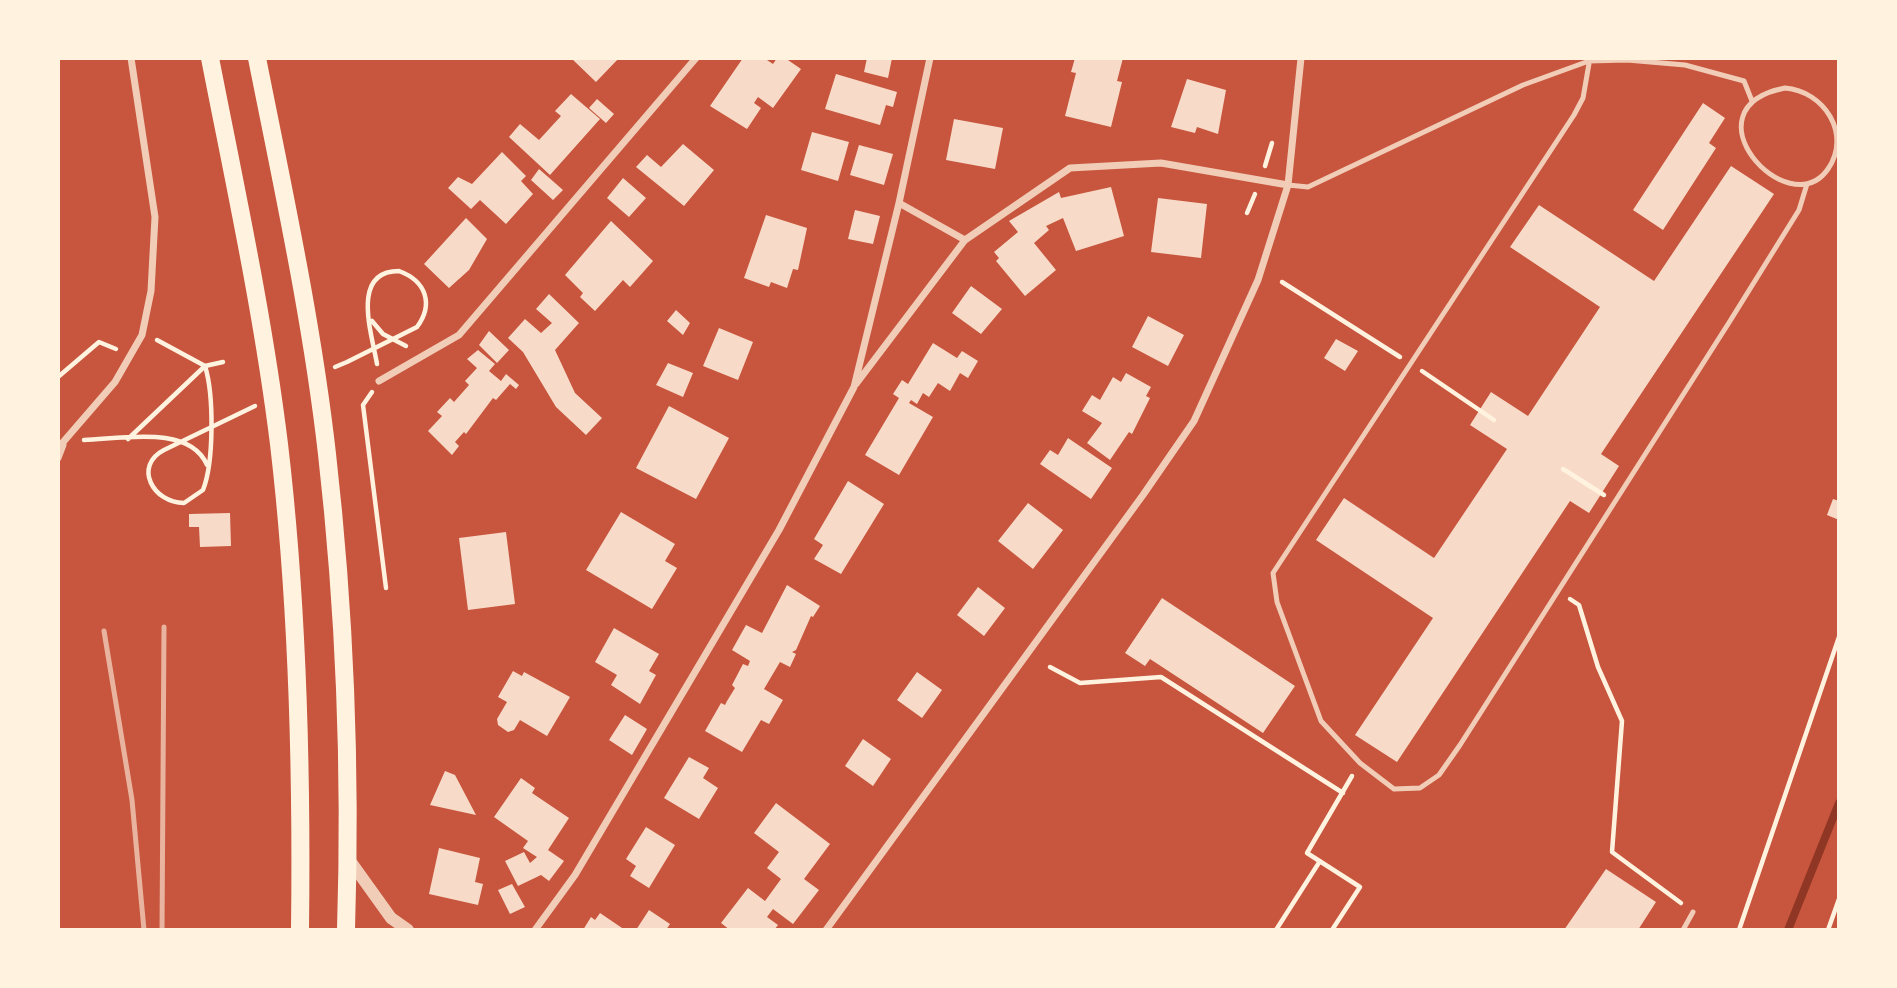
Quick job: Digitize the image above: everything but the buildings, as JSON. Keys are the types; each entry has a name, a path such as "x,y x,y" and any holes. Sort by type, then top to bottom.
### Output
{"main road":[{"path":"210,58 257,302 279,441 296,645 301,845 300,930"},
{"path":"257,58 293,238 327,454 338,562 348,858 346,930"}],"street":[{"path":"58,447 116,382 142,335 151,290 155,217 131,58"},
{"path":"379,381 459,335 696,58"},
{"path":"854,387 900,203 930,58"},
{"path":"826,930 1194,421 1258,280 1288,185 1301,58"},
{"path":"535,930 575,875 779,530 854,387 965,240 1070,168 1161,163 1288,185"},
{"path":"900,203 965,240"},
{"path":"58,458 64,441"},
{"path":"348,858 391,918 408,930"}],"lane":[{"path":"1288,185 1308,187 1523,85 1590,59 1685,65 1744,81 1752,101"},
{"path":"1590,59 1583,98 1574,115 1273,573 1277,602 1321,722 1360,763 1394,789 1420,788 1439,775 1560,592 1799,210 1807,184"},
{"path":"1799,89 1813,96 1826,108 1835,125 1836,152 1824,175 1807,184 1776,179 1758,166 1746,150 1741,130 1744,113 1752,101 1769,91 1799,89"},
{"path":"1682,930 1693,912"}],"path":[{"path":"379,381 368,291 372,281 381,274 399,271 420,285 428,309 417,327"},
{"path":"1282,282 1411,364 1494,421"},
{"path":"370,317 383,334 414,350"},
{"path":"150,337 205,366 211,384 208,470 203,491 195,498 184,503 163,499 153,488 150,474 154,458 164,450"},
{"path":"58,377 99,342 116,349"},
{"path":"128,439 205,366 223,362"},
{"path":"363,405 386,588"},
{"path":"64,441 164,438 185,442 202,455 208,470"},
{"path":"1563,470 1616,503"},
{"path":"1560,592 1579,605 1598,667 1622,721 1612,852 1693,912"},
{"path":"1739,930 1839,637"},
{"path":"1050,667 1080,683 1161,677 1343,793 1307,853 1360,887 1332,930"},
{"path":"1276,930 1320,861"},
{"path":"1828,930 1839,899"}],"waterway":[{"path":"1788,930 1839,803"}],"railway":[{"path":"162,930 164,627"},
{"path":"104,631 132,800 144,930"}]}
